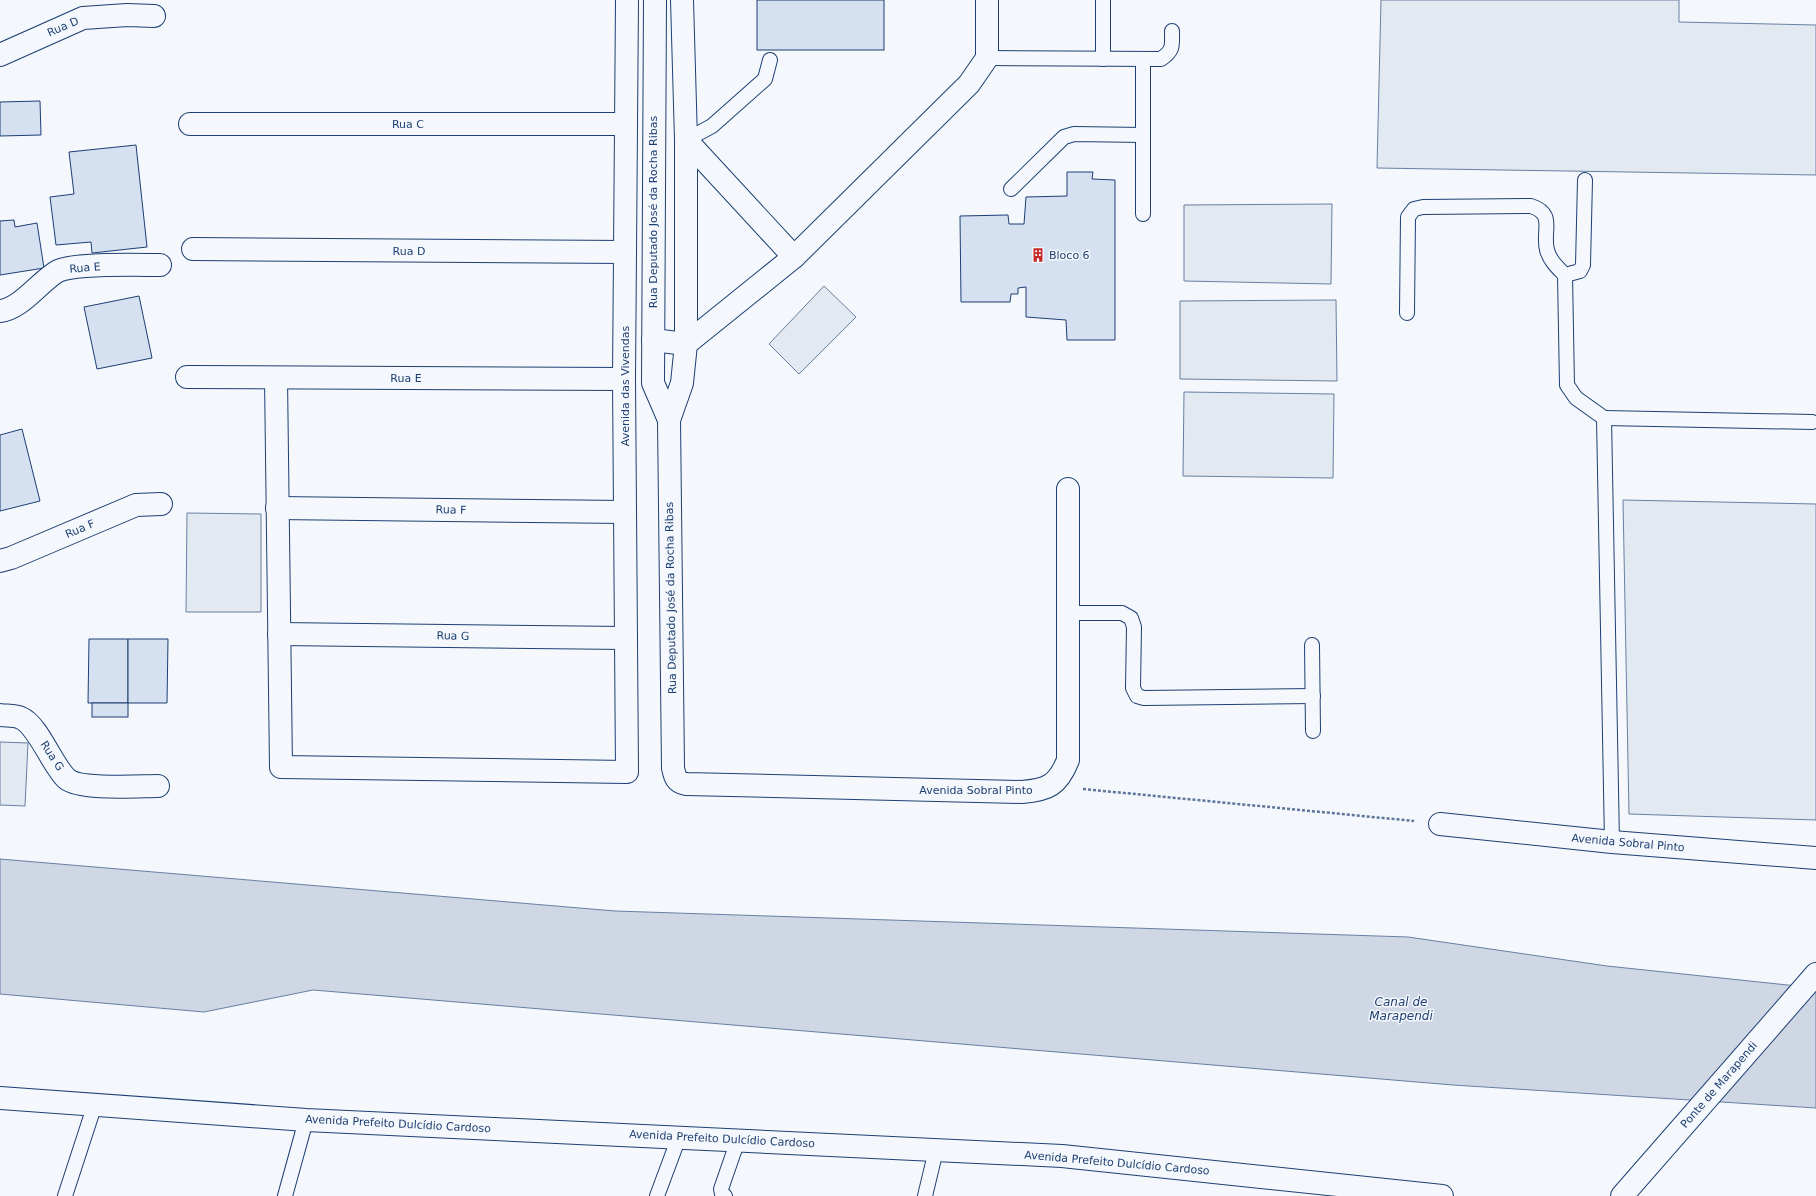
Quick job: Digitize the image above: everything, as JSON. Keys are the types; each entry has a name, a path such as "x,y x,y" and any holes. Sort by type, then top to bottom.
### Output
{"street":[{"name":"Avenida das Vivendas","path":"279,634 281,767 627,772 624,379 627,0"},
{"name":"Rua Deputado José da Rocha Ribas","path":"654,0 653,382 669,420"},
{"name":"Rua Deputado José da Rocha Ribas","path":"675,776 669,420 682,383 686,344 686,140 682,0"},
{"path":"653,340 686,344 794,257 969,84 987,58 987,0"},
{"name":"Rua D","path":"0,55 83,18 127,15 154,16"},
{"name":"Rua C","path":"190,124 625,124"},
{"path":"686,140 794,257"},
{"name":"Rua D","path":"193,249 625,252"},
{"name":"Rua E","path":"0,311 18,303 59,271 80,267 160,265"},
{"name":"Rua E","path":"187,377 624,379"},
{"path":"276,378 279,634"},
{"path":"1050,786 1062,774 1068,760 1068,489"},
{"name":"Rua F","path":"0,561 11,558 136,505 161,504"},
{"name":"Rua F","path":"277,508 625,512"},
{"name":"Rua G","path":"279,634 626,638"},
{"name":"Rua G","path":"0,715 22,718 35,731 67,779 77,784 91,786 158,786"},
{"name":"Avenida Sobral Pinto","path":"675,776 680,782 686,784 1022,792 1038,791 1050,786"},
{"name":"Avenida Sobral Pinto","path":"1440,824 1612,842 1816,858"},
{"name":"Ponte de Marapendi","path":"1622,1196 1816,974"},
{"name":"Avenida Prefeito Dulcídio Cardoso","path":"0,1098 306,1120 1062,1156 1442,1196"}],"lane":[{"path":"1103,0 1103,59"},
{"path":"987,58 1162,59 1172,49 1172,32"},
{"path":"686,140 712,126 765,79 770,60"},
{"path":"1143,60 1143,214"},
{"path":"1011,189 1064,137 1074,134 1143,135"},
{"path":"1565,276 1580,271 1583,265 1585,180"},
{"path":"1407,312 1408,217 1414,209 1423,207 1531,206 1541,209 1546,216 1547,249 1550,259 1565,276 1567,384 1576,398 1604,418 1812,422"},
{"path":"1604,418 1612,842"},
{"path":"1068,612 1122,613 1131,618 1134,626 1133,688 1137,696 1144,698 1313,696"},
{"path":"1312,645 1313,731"},
{"path":"66,1196 95,1104"},
{"path":"285,1196 306,1120"},
{"path":"657,1196 679,1137"},
{"path":"725,1196 722,1194 721,1188 738,1140"},
{"path":"925,1196 936,1150"}],"path":[{"path":"1050,786 1440,824"}],"shaded area":[{"path":"1381,0 1679,0 1679,22 1816,25 1816,175 1377,168"},
{"path":"1332,204 1331,284 1184,281 1184,205"},
{"path":"824,286 856,317 799,374 769,344"},
{"path":"1336,300 1337,381 1180,379 1180,301"},
{"path":"1184,392 1334,394 1333,478 1183,476"},
{"path":"1623,500 1816,504 1816,820 1629,814"},
{"path":"187,513 261,514 261,612 186,612"},
{"path":"0,742 28,743 25,806 0,805"}],"water":[{"name":"Canal de Marapendi","path":"0,859 615,911 1408,937 1607,966 1816,988 1816,1108 1453,1085 313,990 204,1012 0,994"}],"building":[{"path":"757,0 884,0 884,50 757,50"},
{"path":"40,101 41,135 0,136 0,102"},
{"path":"136,145 147,247 92,253 91,242 56,245 50,197 74,194 69,152"},
{"name":"Bloco 6","path":"1067,172 1093,172 1092,179 1115,180 1115,340 1067,340 1066,320 1026,317 1026,287 1018,288 1018,294 1011,294 1010,302 961,302 960,216 1008,215 1009,224 1024,224 1026,197 1067,196"},
{"path":"14,220 15,227 37,223 44,268 0,275 0,221"},
{"path":"139,296 152,358 97,369 84,307"},
{"path":"22,429 40,501 0,511 0,435"},
{"path":"89,639 128,639 128,703 88,703"},
{"path":"128,639 168,639 167,703 128,703"},
{"path":"92,703 128,703 128,717 92,717"}],"place":[{"name":"Bloco 6","path":"1038,255"}]}
